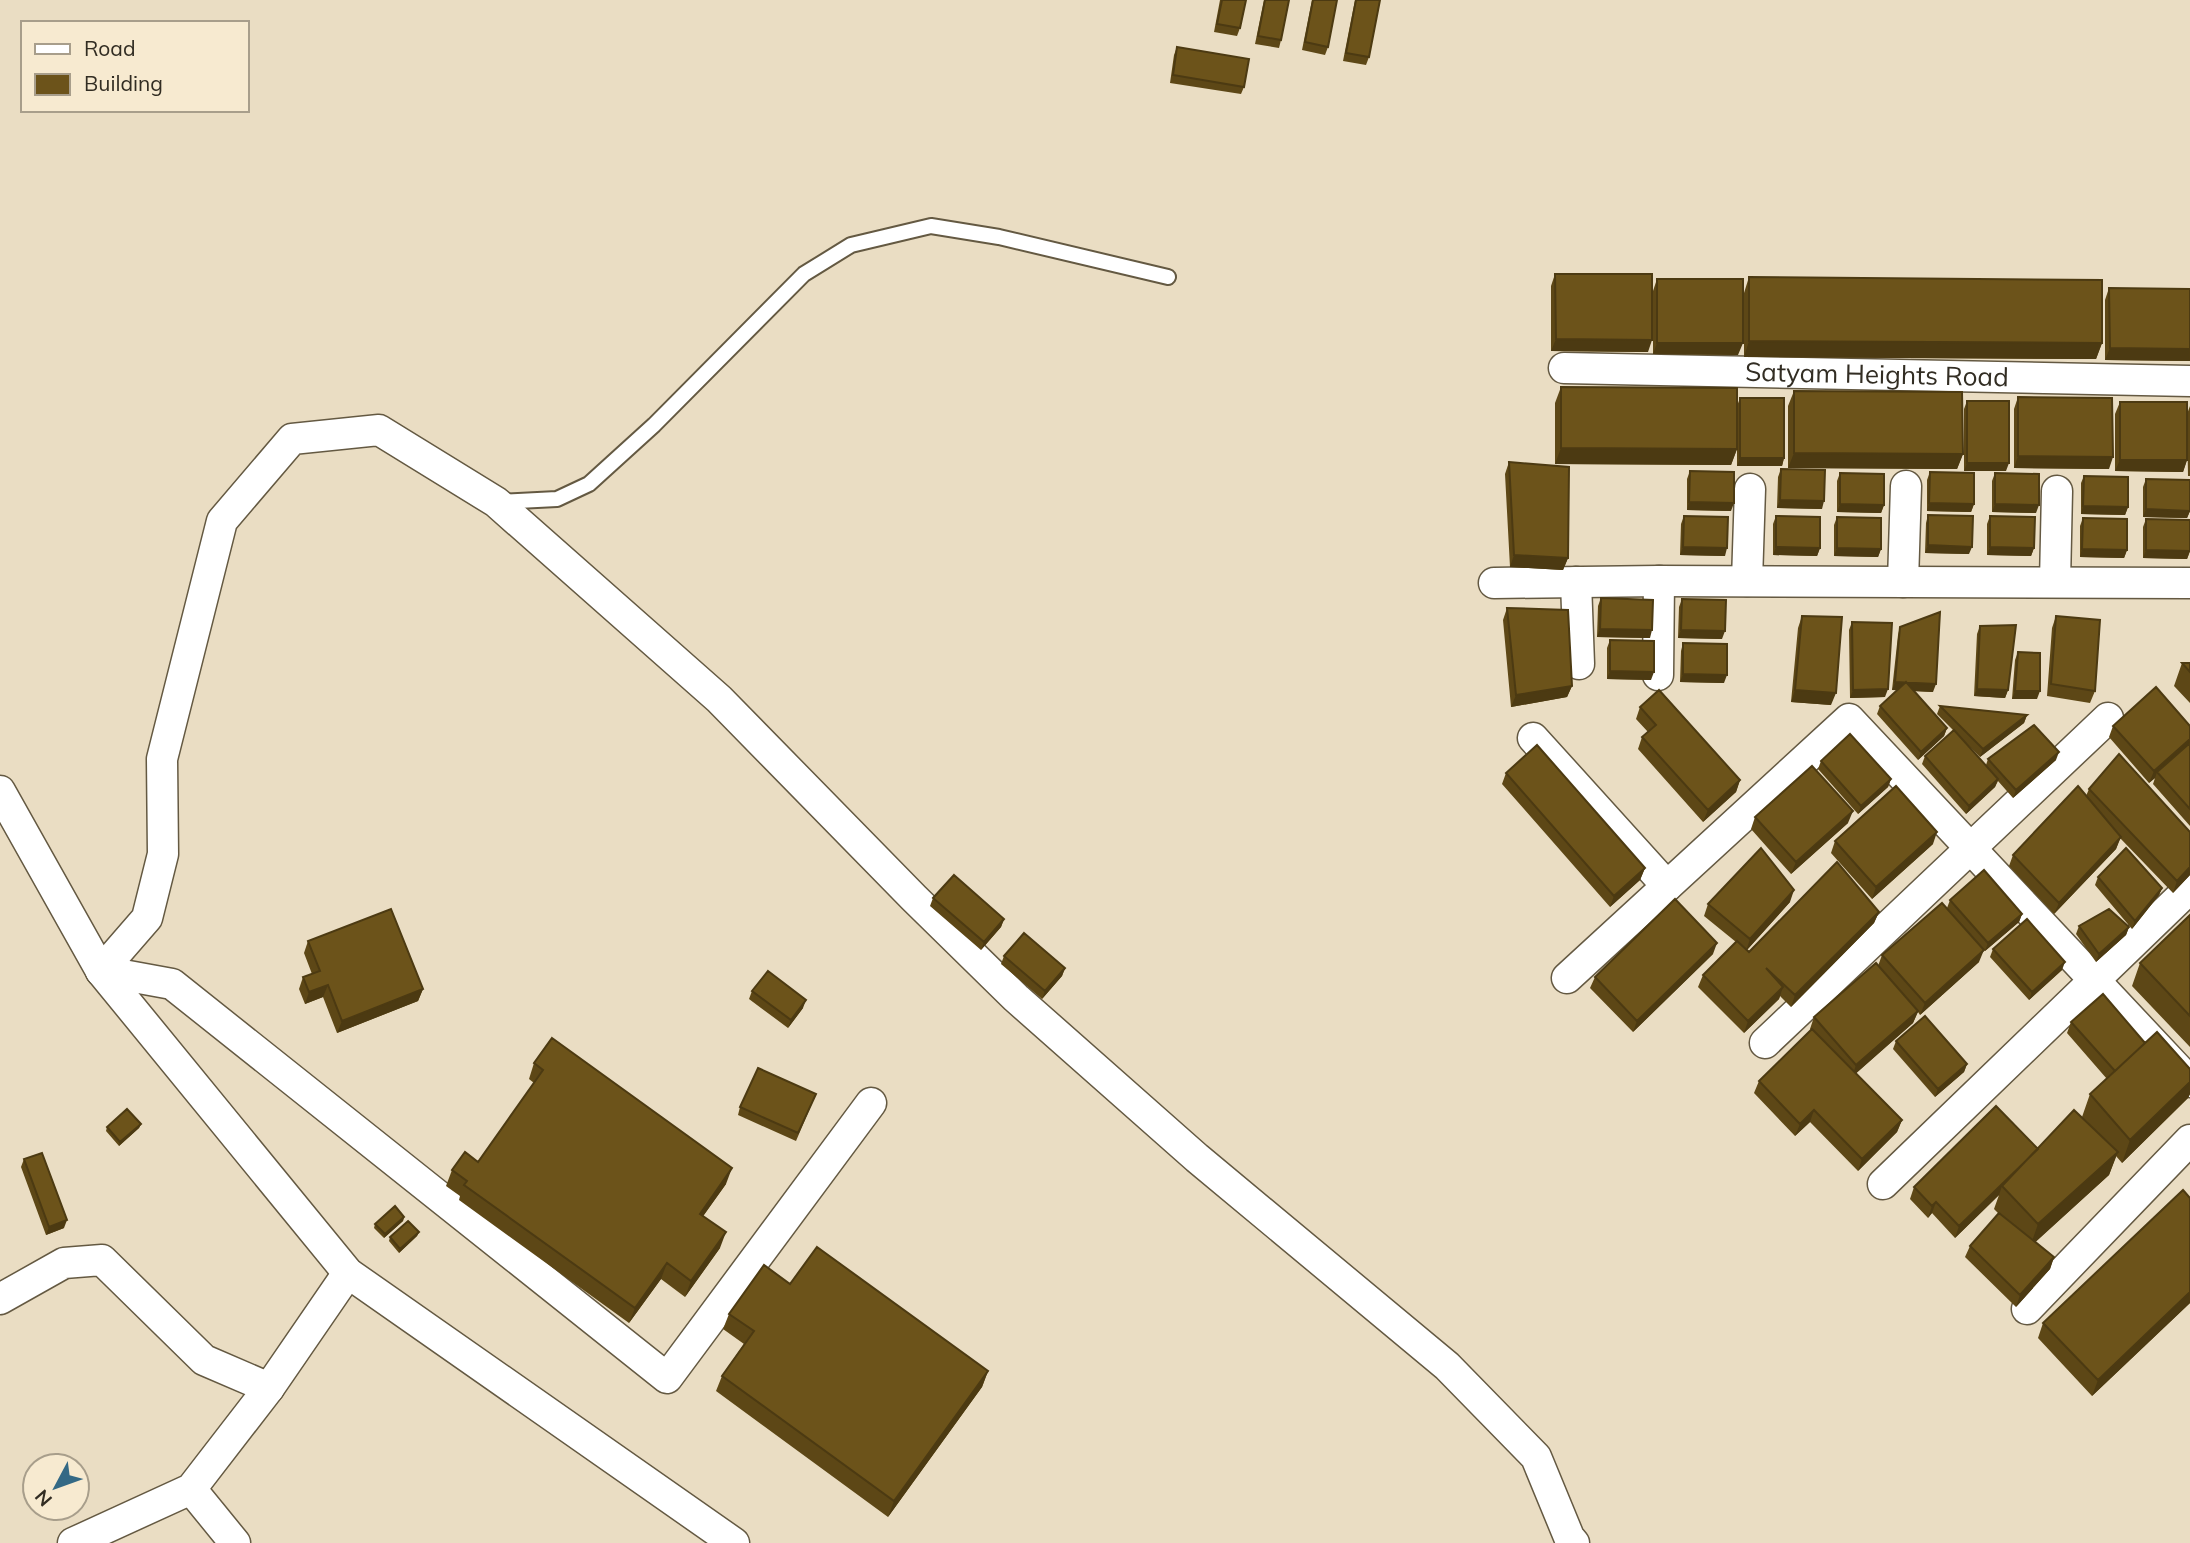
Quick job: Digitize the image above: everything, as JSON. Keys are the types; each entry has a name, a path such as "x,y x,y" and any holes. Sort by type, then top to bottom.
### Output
{"street":[{"name":"Satyam Heights Road","path":"1564,368 2190,381"},
{"path":"100,971 147,918 163,854 162,759 222,521 292,439 379,430 496,502 719,699 1016,998 1197,1158 1447,1366 1536,1457 1569,1537 1574,1543"},
{"path":"1903,582 1906,486"},
{"path":"1747,581 1750,489"},
{"path":"2055,582 2057,491"},
{"path":"1658,675 1659,581"},
{"path":"1576,582 1578,664"},
{"path":"1494,583 2190,583"},
{"path":"1765,1043 2108,718"},
{"path":"1567,978 1849,719 2190,1082"},
{"path":"1533,738 1667,886"},
{"path":"0,791 100,971 348,1273 734,1543"},
{"path":"1883,1184 2190,888"},
{"path":"100,971 172,984 667,1378 871,1103"},
{"path":"2027,1309 2190,1139"},
{"path":"0,1299 64,1263 103,1260 204,1360 269,1388"},
{"path":"73,1543 191,1489 269,1388 348,1273"},
{"path":"191,1489 235,1543"}],"lane":[{"path":"496,502 557,499 589,484 654,425 804,274 851,246 931,226 999,237 1168,277"}],"building":[{"path":"1222,0 1246,0 1240,28 1217,24"},
{"path":"1265,0 1289,0 1281,40 1258,36"},
{"path":"1313,0 1337,0 1328,47 1305,42"},
{"path":"1356,0 1380,0 1369,57 1346,53"},
{"path":"1177,47 1249,59 1244,87 1173,75"},
{"path":"1555,274 1652,274 1652,340 1556,339"},
{"path":"1749,277 2102,280 2102,343 1749,341"},
{"path":"1657,279 1743,279 1743,343 1657,343"},
{"path":"2109,288 2190,289 2190,349 2110,348"},
{"path":"1561,387 1737,388 1737,449 1561,448"},
{"path":"1794,391 1962,392 1963,454 1794,453"},
{"path":"2018,397 2112,398 2113,457 2018,456"},
{"path":"1740,398 1784,398 1784,458 1740,458"},
{"path":"1967,401 2009,401 2009,463 1967,463"},
{"path":"2120,402 2187,402 2187,460 2120,460"},
{"path":"1509,462 1569,467 1568,558 1514,555"},
{"path":"1781,469 1825,470 1824,501 1780,500"},
{"path":"1690,471 1734,472 1734,503 1689,502"},
{"path":"1930,472 1974,473 1974,504 1929,503"},
{"path":"1840,473 1884,474 1884,505 1840,504"},
{"path":"1995,473 2039,474 2039,505 1995,504"},
{"path":"2084,476 2128,477 2128,507 2083,506"},
{"path":"2146,479 2190,480 2190,511 2146,509"},
{"path":"1928,515 1973,516 1972,547 1928,545"},
{"path":"1684,516 1728,517 1727,548 1683,547"},
{"path":"1776,516 1820,517 1820,548 1776,547"},
{"path":"1990,516 2035,517 2034,548 1990,547"},
{"path":"1837,517 1881,518 1881,549 1837,548"},
{"path":"2083,518 2127,519 2127,550 2082,549"},
{"path":"2146,519 2190,520 2190,551 2146,550"},
{"path":"1601,598 1653,600 1652,630 1600,629"},
{"path":"1682,599 1726,600 1725,631 1681,630"},
{"path":"1507,608 1568,610 1572,686 1516,695"},
{"path":"1940,612 1936,684 1895,682 1900,627"},
{"path":"1802,616 1842,617 1836,693 1795,690"},
{"path":"2056,616 2100,620 2095,691 2051,684"},
{"path":"1852,622 1892,623 1888,689 1853,690"},
{"path":"2016,625 2008,690 1977,689 1980,626"},
{"path":"1610,640 1654,641 1654,672 1610,671"},
{"path":"1683,643 1727,644 1727,675 1683,674"},
{"path":"2018,652 2040,653 2040,691 2015,691"},
{"path":"2182,663 2190,663 2190,672"},
{"path":"1906,682 1947,728 1921,752 1880,706"},
{"path":"2156,687 2190,726 2190,739 2154,771 2113,726"},
{"path":"1659,690 1740,780 1708,810 1642,737 1656,725 1640,707"},
{"path":"1940,706 2027,715 1983,749"},
{"path":"2034,725 2059,752 2016,790 1988,759"},
{"path":"1954,730 1998,779 1969,806 1925,756"},
{"path":"1850,734 1891,779 1861,806 1821,761"},
{"path":"2190,743 2190,809 2157,772"},
{"path":"1537,745 1645,868 1614,896 1506,773"},
{"path":"2119,754 2190,832 2190,867 2177,881 2089,789"},
{"path":"1812,766 1853,811 1796,862 1755,817"},
{"path":"1896,786 1937,832 1876,887 1835,841"},
{"path":"2078,786 2121,837 2059,903 2013,855"},
{"path":"1761,848 1794,890 1750,939 1708,904"},
{"path":"2126,848 2162,888 2135,921 2098,877"},
{"path":"1837,862 1879,912 1795,995 1766,968 1783,987 1748,1021 1703,975 1737,941 1749,952"},
{"path":"1984,870 2022,914 1988,943 1950,900"},
{"path":"954,875 1004,919 984,942 933,898"},
{"path":"1675,899 1717,943 1637,1021 1595,977"},
{"path":"1942,903 1984,950 1925,1003 1882,955"},
{"path":"391,909 423,989 342,1021 328,985 309,992 303,977 320,971 308,941"},
{"path":"2109,909 2129,927 2099,954 2079,926"},
{"path":"2190,915 2190,1016 2140,963"},
{"path":"2027,919 2065,962 2032,992 1993,949"},
{"path":"1024,933 1065,968 1045,991 1004,956"},
{"path":"1876,963 1918,1011 1856,1065 1814,1017"},
{"path":"768,971 806,1000 791,1020 752,991"},
{"path":"2103,994 2145,1043 2115,1071 2071,1022"},
{"path":"1925,1016 1967,1064 1938,1089 1896,1041"},
{"path":"1812,1029 1902,1120 1862,1159 1814,1110 1800,1124 1759,1081"},
{"path":"2157,1032 2190,1069 2190,1082 2130,1140 2090,1094"},
{"path":"552,1038 732,1168 700,1214 726,1232 691,1281 667,1263 635,1308 464,1185 467,1181 452,1170 465,1152 478,1162 543,1070 534,1063"},
{"path":"758,1068 816,1094 798,1133 740,1107"},
{"path":"1996,1106 2038,1149 1959,1226 1936,1202 1932,1206 1914,1187"},
{"path":"127,1109 141,1124 120,1142 107,1127"},
{"path":"2074,1110 2118,1152 2038,1224 2002,1186"},
{"path":"42,1153 67,1220 49,1227 24,1159"},
{"path":"2183,1190 2190,1198 2190,1292 2098,1380 2043,1323"},
{"path":"395,1206 404,1217 385,1234 375,1224"},
{"path":"1999,1213 2054,1257 2020,1295 1970,1246"},
{"path":"408,1221 419,1232 400,1249 390,1237"},
{"path":"817,1247 988,1371 894,1501 722,1376 754,1331 729,1314 764,1265 790,1284"}]}
